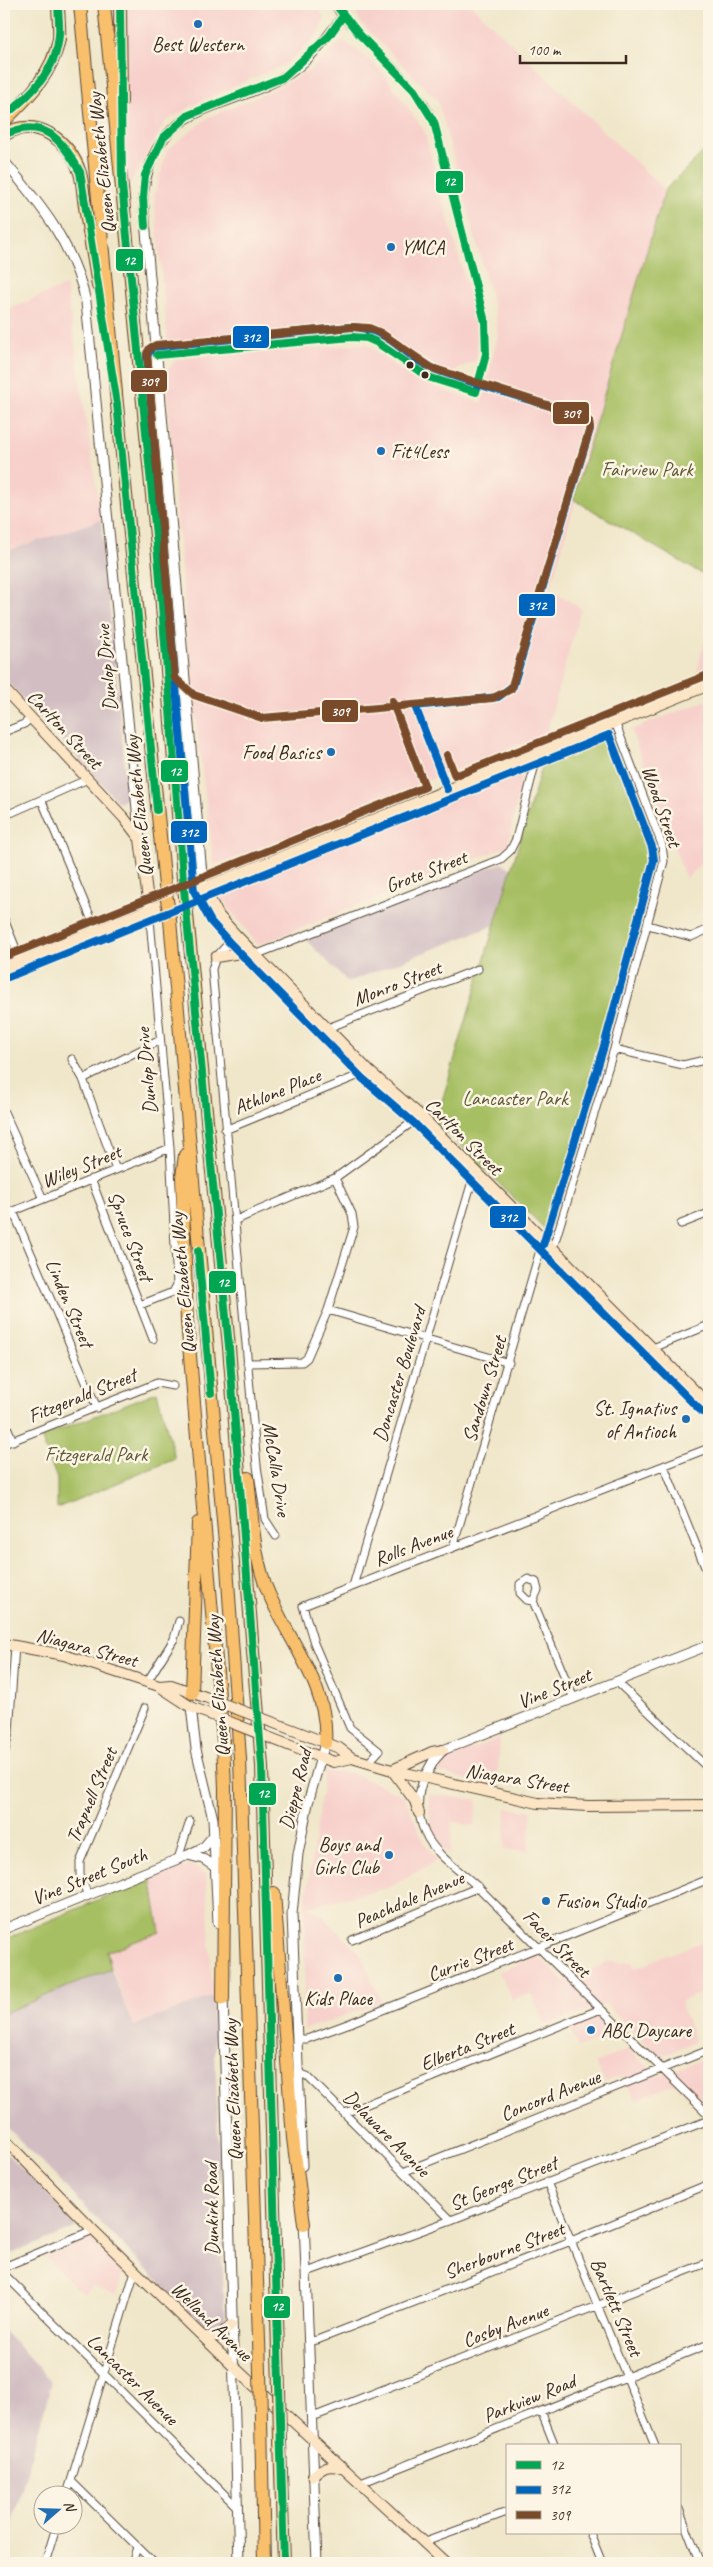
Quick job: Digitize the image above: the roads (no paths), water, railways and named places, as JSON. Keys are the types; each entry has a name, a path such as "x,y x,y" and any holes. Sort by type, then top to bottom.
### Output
{"highway":[{"path":"4,121 48,70 59,38 58,4"},
{"name":"Queen Elizabeth Way","path":"80,4 116,404 170,920 227,1566 240,1758 260,2371 264,2563"},
{"name":"Queen Elizabeth Way","path":"104,4 159,567 183,879 229,1347 250,1589 264,1820 284,2563"},
{"path":"120,4 122,185"},
{"path":"4,116 19,105"},
{"path":"4,135 19,127 27,126 46,131 70,151 80,172 116,404"},
{"path":"188,1130 182,1177 187,1321 223,1741 225,1788 223,1999"},
{"path":"229,1347 237,1384 255,1539 265,1583 316,1690 327,1726 325,1743"},
{"path":"192,1693 200,1466"},
{"path":"264,1820 276,1912 293,2138 304,2224"}],"main road":[{"path":"4,968 203,886 709,685"},
{"name":"Carlton Street","path":"4,689 124,818 140,838"},
{"name":"Dunlop Drive","path":"140,838 149,908"},
{"name":"Carlton Street","path":"203,886 219,916 236,935 369,1071 420,1116 709,1405"},
{"path":"216,957 234,953 256,955"},
{"name":"Niagara Street","path":"4,1644 64,1655 160,1686 191,1707 321,1758 334,1762 352,1758"},
{"name":"Niagara Street","path":"160,1686 171,1685 205,1697 301,1733 338,1748 352,1758 368,1763 424,1778 538,1803 588,1806 709,1805"},
{"path":"191,1707 192,1693"},
{"path":"419,1813 415,1801 392,1770 432,1752 443,1750"},
{"name":"Welland Avenue","path":"4,2139 93,2230 233,2366 446,2563"},
{"path":"204,2336 220,2336 231,2325"},
{"path":"313,2476 330,2465 342,2468"}],"street":[{"path":"157,355 356,336 367,338 418,372 476,392 486,354 485,322 434,122 422,98 354,31 335,4"},
{"path":"203,886 142,197 145,175 153,155 163,138 189,115 284,77 329,36 343,16"},
{"name":"Dunlop Drive","path":"4,161 40,203 70,250 86,302 140,838"},
{"name":"Dunlop Drive","path":"4,170 57,228"},
{"path":"4,732 24,724 31,718"},
{"name":"Wood Street","path":"553,1248 614,1048 627,993 648,925 664,861 662,846 615,722"},
{"name":"Grote Street","path":"256,955 501,860 510,851 516,838 538,753"},
{"path":"4,816 42,801 88,779"},
{"path":"42,801 96,930"},
{"name":"Dunlop Drive","path":"149,908 170,1148 176,1290"},
{"path":"4,919 21,961"},
{"path":"648,925 691,937 709,929"},
{"path":"216,957 236,935"},
{"name":"McCalla Drive","path":"216,957 212,969 225,1130 236,1220 247,1362 265,1519 276,1536"},
{"name":"Monro Street","path":"328,1028 478,969"},
{"path":"83,1079 160,1040"},
{"path":"614,1048 683,1064 709,1059"},
{"name":"Spruce Street","path":"72,1059 83,1079 116,1170"},
{"name":"Athlone Place","path":"225,1130 369,1071"},
{"path":"4,1112 43,1199"},
{"path":"236,1220 335,1178 420,1116"},
{"name":"Wiley Street","path":"4,1216 170,1148"},
{"name":"Doncaster Boulevard","path":"353,1586 475,1171"},
{"path":"247,1362 302,1362 307,1358 328,1310 354,1227 352,1214 335,1178"},
{"name":"Spruce Street","path":"91,1179 153,1339"},
{"name":"Linden Street","path":"13,1212 97,1408"},
{"path":"681,1224 709,1213"},
{"name":"Sandown Street","path":"454,1546 509,1363 543,1240"},
{"name":"Spruce Street","path":"140,1305 176,1290"},
{"path":"328,1310 509,1363"},
{"path":"653,1348 709,1325"},
{"name":"Fitzgerald Street","path":"4,1444 157,1383 174,1386"},
{"path":"4,1419 13,1441"},
{"name":"Rolls Avenue","path":"368,1763 379,1751 350,1728 320,1659 303,1606 709,1448"},
{"path":"664,1466 709,1576"},
{"path":"534,1601 574,1700"},
{"path":"147,1682 174,1639 179,1621"},
{"name":"Vine Street","path":"443,1750 574,1700 709,1645"},
{"path":"4,1755 9,1732 15,1646"},
{"path":"616,1682 709,1769"},
{"name":"Dunkirk Road","path":"191,1707 196,1748 210,1803 214,1835 223,1999 239,2563"},
{"name":"Trapnell Street","path":"88,1896 80,1875 80,1862 145,1708"},
{"name":"Dieppe Road","path":"317,2563 313,2476 314,2441 292,1933 293,1893 308,1804 325,1743"},
{"path":"424,1778 434,1760 443,1750"},
{"name":"Facer Street","path":"424,1778 418,1794 419,1813 426,1834 436,1850 478,1887 709,2114"},
{"path":"178,1859 190,1821"},
{"name":"Vine Street South","path":"4,1929 188,1855 204,1847 214,1835"},
{"path":"188,1855 203,1859 215,1867"},
{"name":"Currie Street","path":"297,2039 307,2039 350,2023 539,1949 709,1879"},
{"name":"Peachdale Avenue","path":"352,1940 478,1887"},
{"name":"Elberta Street","path":"345,2113 601,2009"},
{"name":"Concord Avenue","path":"403,2172 709,2050"},
{"name":"Delaware Avenue","path":"298,2073 307,2076 451,2220"},
{"name":"St George Street","path":"307,2272 451,2220 709,2120"},
{"name":"Bartlett Street","path":"547,2182 654,2444"},
{"name":"Sherbourne Street","path":"309,2341 317,2340 571,2241 709,2184"},
{"path":"4,2267 93,2230"},
{"name":"Cosby Avenue","path":"312,2415 318,2415 709,2262"},
{"path":"70,2484 135,2271"},
{"name":"Lancaster Avenue","path":"4,2274 238,2508"},
{"name":"Parkview Road","path":"361,2483 709,2344"},
{"path":"541,2411 554,2444"},
{"path":"71,2481 154,2563"},
{"path":"424,2542 506,2512"},
{"path":"680,2512 700,2563"},
{"path":"45,2563 54,2534"},
{"path":"590,2534 602,2563"},
{"path":"132,2563 137,2547"}],"place":[{"name":"Best Western","path":"198,24"},
{"name":"YMCA","path":"391,247"},
{"name":"Fit4Less","path":"381,451"},
{"name":"Food Basics","path":"331,752"},
{"name":"St. Ignatius of Antioch","path":"686,1419"},
{"name":"Boys and Girls Club","path":"389,1855"},
{"name":"Fusion Studio","path":"546,1901"},
{"name":"Kids Place","path":"338,1978"},
{"name":"ABC Daycare","path":"591,2030"}],"park label":[{"name":"Fairview Park","path":"647,469"},
{"name":"Lancaster Park","path":"515,1098"},
{"name":"Fitzgerald Park","path":"96,1454"}]}
